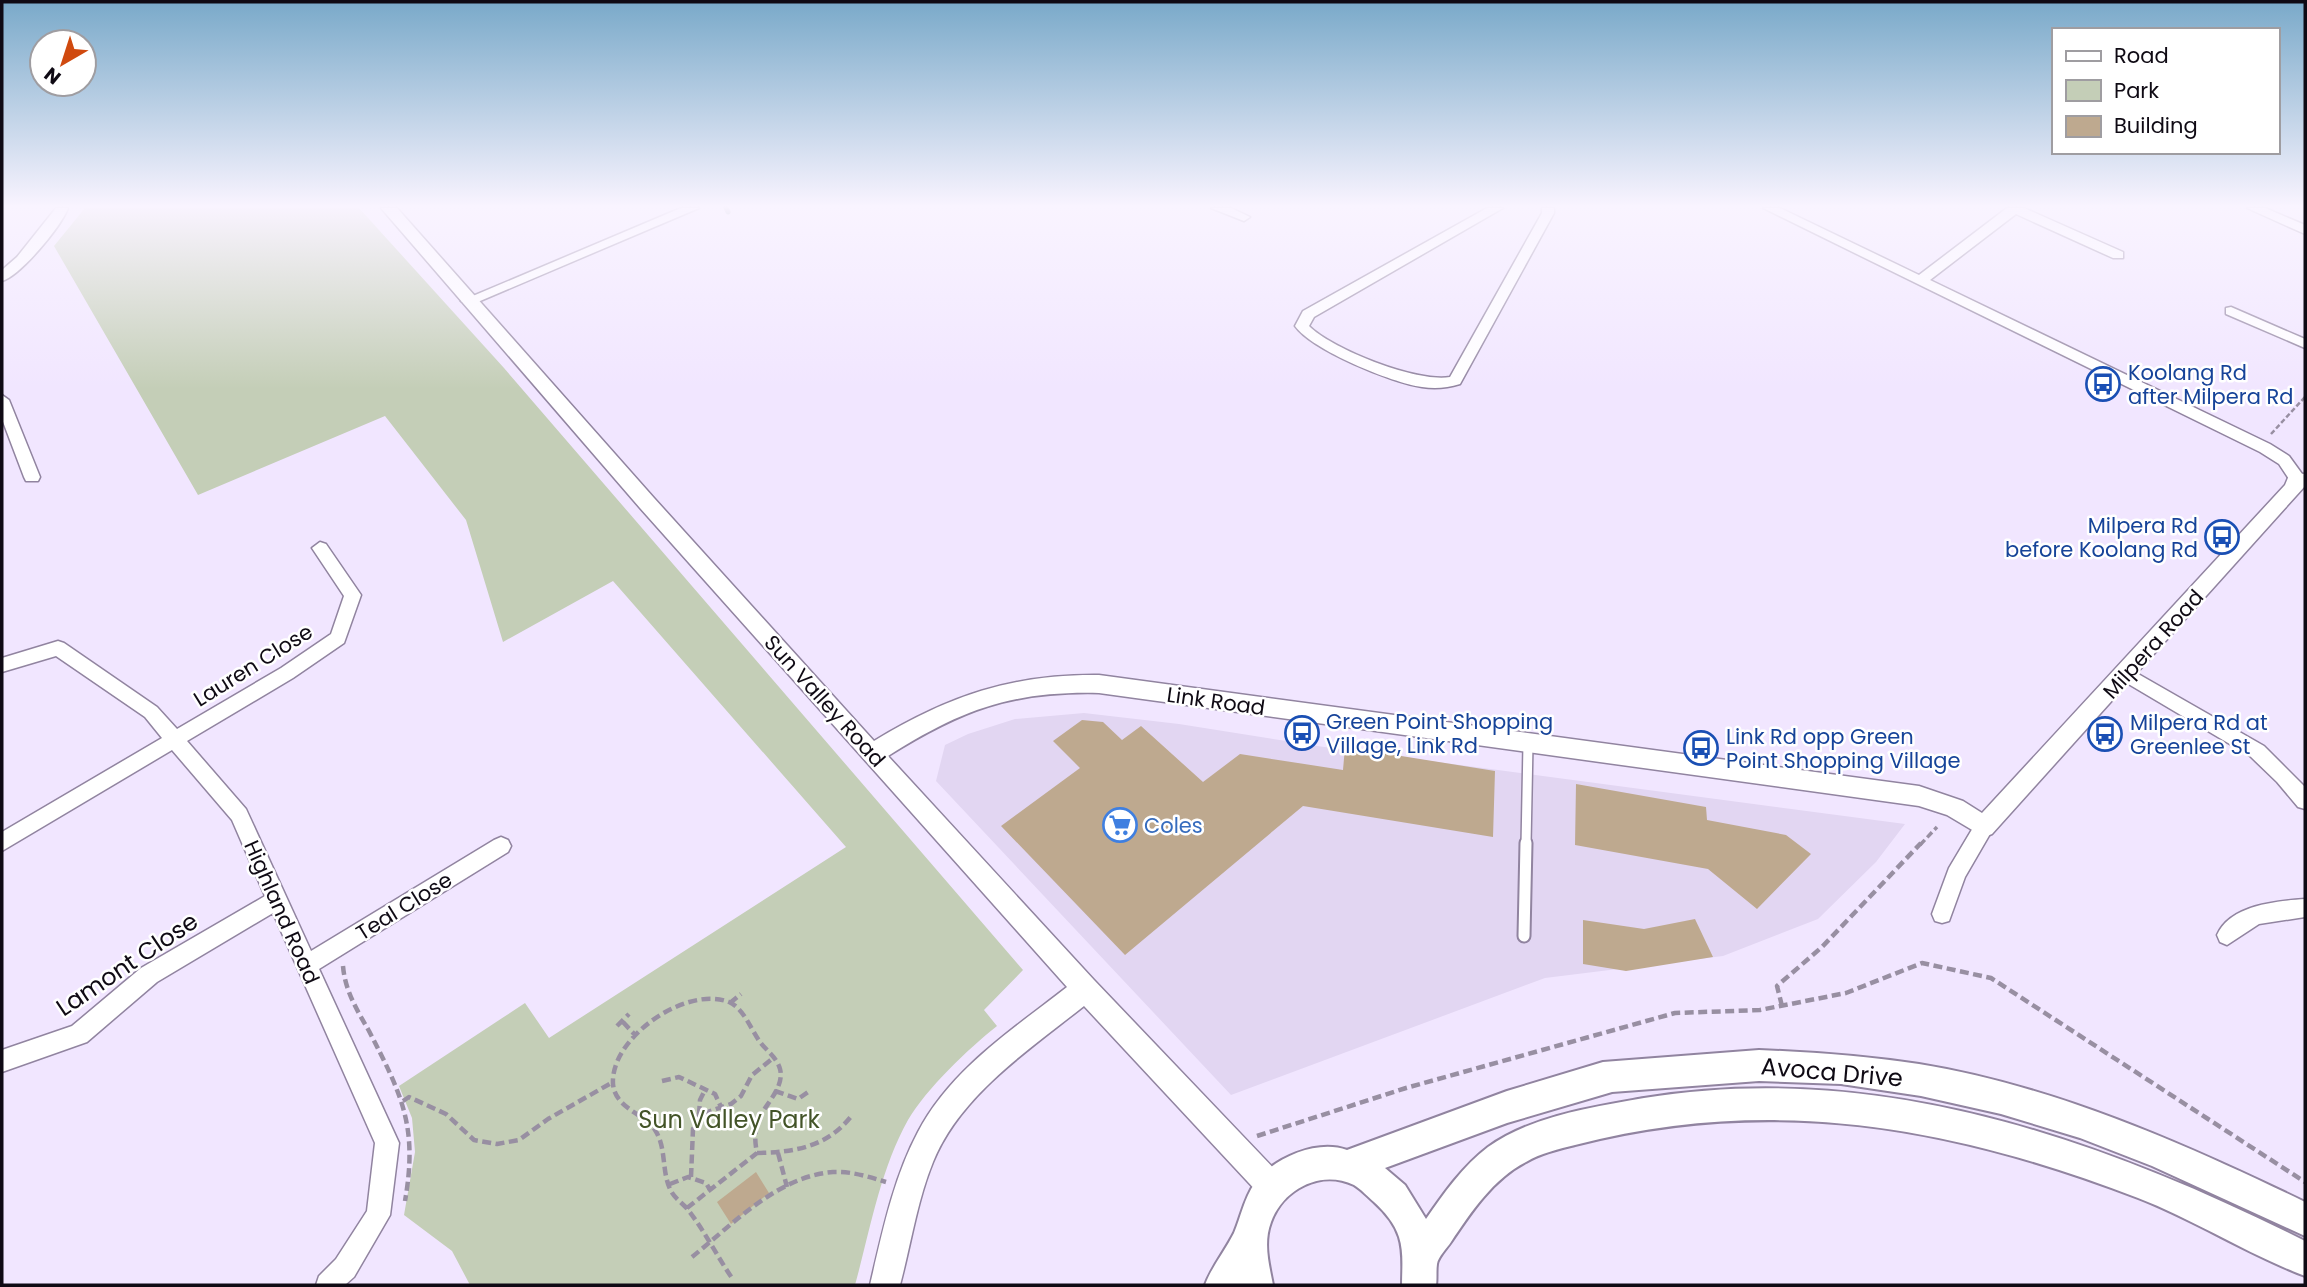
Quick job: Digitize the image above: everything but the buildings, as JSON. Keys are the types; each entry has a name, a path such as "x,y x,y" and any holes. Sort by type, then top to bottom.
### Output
{"main road":[{"name":"Avoca Drive","path":"1349,1165 1486,1112 1606,1078 1719,1065 1792,1066 1842,1069 1912,1079 1985,1094 2052,1113 2120,1136 2305,1219"},
{"name":"Avoca Drive","path":"1420,1271 1464,1196 1502,1158 1553,1134 1623,1117 1689,1105 1757,1100 1822,1103 1896,1114 1972,1130 2104,1166 2189,1202 2305,1259"},
{"path":"1256,1285 1251,1272 1249,1239 1256,1209 1271,1186 1291,1171 1320,1162 1349,1165 1379,1180 1410,1218 1420,1271"},
{"path":"1222,1285 1249,1239"}],"street":[{"name":"Sun Valley Road","path":"440,268 872,754 1085,989 1234,1143 1271,1186"},
{"path":"468,301 548,268"},
{"path":"1390,268 1308,314 1302,326 1307,332 1366,365 1432,384 1455,381 1518,268"},
{"path":"1891,268 2265,448 2284,460 2301,479"},
{"path":"1919,282 1937,268"},
{"path":"2231,311 2305,344"},
{"path":"2,400 32,477"},
{"name":"Milpera Road","path":"1942,914 1956,874 1984,827 2301,479"},
{"name":"Lauren Close","path":"174,740 287,673 338,638 353,595 320,548"},
{"name":"Highland Road","path":"2,665 58,648 151,712 239,815 387,1143 378,1215 345,1268 328,1285"},
{"path":"2126,674 2257,751 2284,776 2305,801"},
{"name":"Link Road","path":"872,754 927,719 987,694 1006,689 1077,682 1919,796 1955,808 1984,827"},
{"path":"2,842 174,740"},
{"name":"Teal Close","path":"306,966 501,846"},
{"name":"Lamont Close","path":"2,1060 79,1034 149,975 277,900"},
{"path":"2227,934 2241,921 2261,913 2305,908"},
{"path":"885,1285 918,1163 928,1141 958,1099 1085,989"}],"lane":[{"path":"1524,936 1528,744"}],"path":[{"path":"2267,438 2305,397"},
{"path":"1782,1006 1777,986 1822,947 1937,827"},
{"path":"730,1003 741,994"},
{"path":"732,1278 687,1208 671,1192 659,1139 652,1126 624,1106 613,1082 618,1059 636,1036 661,1015 687,1002 709,999 730,1003 738,1010 780,1070 781,1078 757,1124 757,1153"},
{"path":"617,1026 629,1014"},
{"path":"623,1021 636,1036"},
{"path":"699,1115 741,1097 752,1075 772,1059"},
{"path":"662,1081 679,1077 715,1094 721,1107"},
{"path":"403,1101 409,1097 426,1104 446,1114 474,1140 497,1144 519,1140 548,1119 613,1082"},
{"path":"691,1177 693,1129 699,1115 699,1100 705,1090"},
{"path":"775,1091 798,1099 811,1090"},
{"path":"687,1208 757,1153 801,1151 825,1142 845,1126 853,1114"},
{"path":"778,1153 787,1187"},
{"path":"692,1257 787,1187 833,1172 878,1180 911,1191"},
{"path":"669,1185 691,1177 706,1184 710,1190"}],"shaded area":[{"path":"1084,713 1905,824 1876,862 1818,919 1723,956 1545,978 1231,1095 936,781 945,745 968,734 1015,719"}],"green space":[{"name":"Sun Valley Park","path":"67,268 413,268 504,368 1023,970 984,1010 997,1026 949,1070 908,1120 883,1180 855,1285 470,1285 452,1251 404,1215 415,1152 412,1118 399,1086 525,1003 549,1038 846,847 613,581 503,642 466,520 385,416 198,495"}],"place":[{"name":"Koolang Rd after Milpera Rd","path":"2103,384"},
{"name":"Milpera Rd before Koolang Rd","path":"2222,537"},
{"name":"Green Point Shopping Village, Link Rd","path":"1302,733"},
{"name":"Milpera Rd at Greenlee St","path":"2105,734"},
{"name":"Link Rd opp Green Point Shopping Village","path":"1701,748"},
{"name":"Coles","path":"1120,825"}]}
